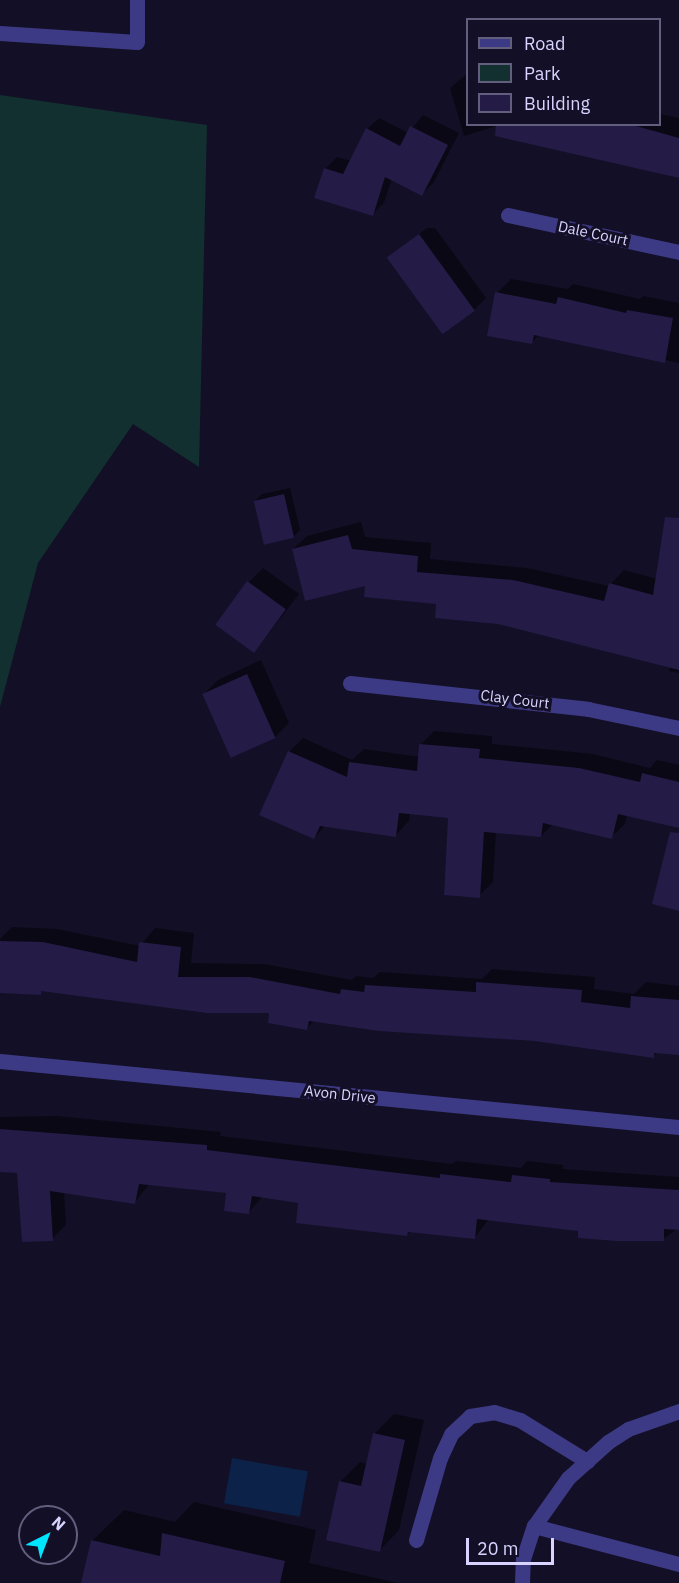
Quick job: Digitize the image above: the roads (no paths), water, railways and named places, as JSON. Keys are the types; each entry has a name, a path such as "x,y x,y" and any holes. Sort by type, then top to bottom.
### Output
{"street":[{"path":"0,33 137,42 137,0"},
{"name":"Dale Court","path":"508,215 679,252"},
{"name":"Clay Court","path":"350,683 588,709 679,728"},
{"name":"Avon Drive","path":"0,1061 679,1127"},
{"path":"522,1583 523,1558 534,1526 550,1500 586,1461 628,1429 679,1411"},
{"path":"416,1540 440,1458 450,1434 470,1416 494,1412 520,1420 586,1461"},
{"path":"534,1526 679,1564"}],"water":[{"path":"232,1458 308,1471 300,1517 224,1503"}]}
